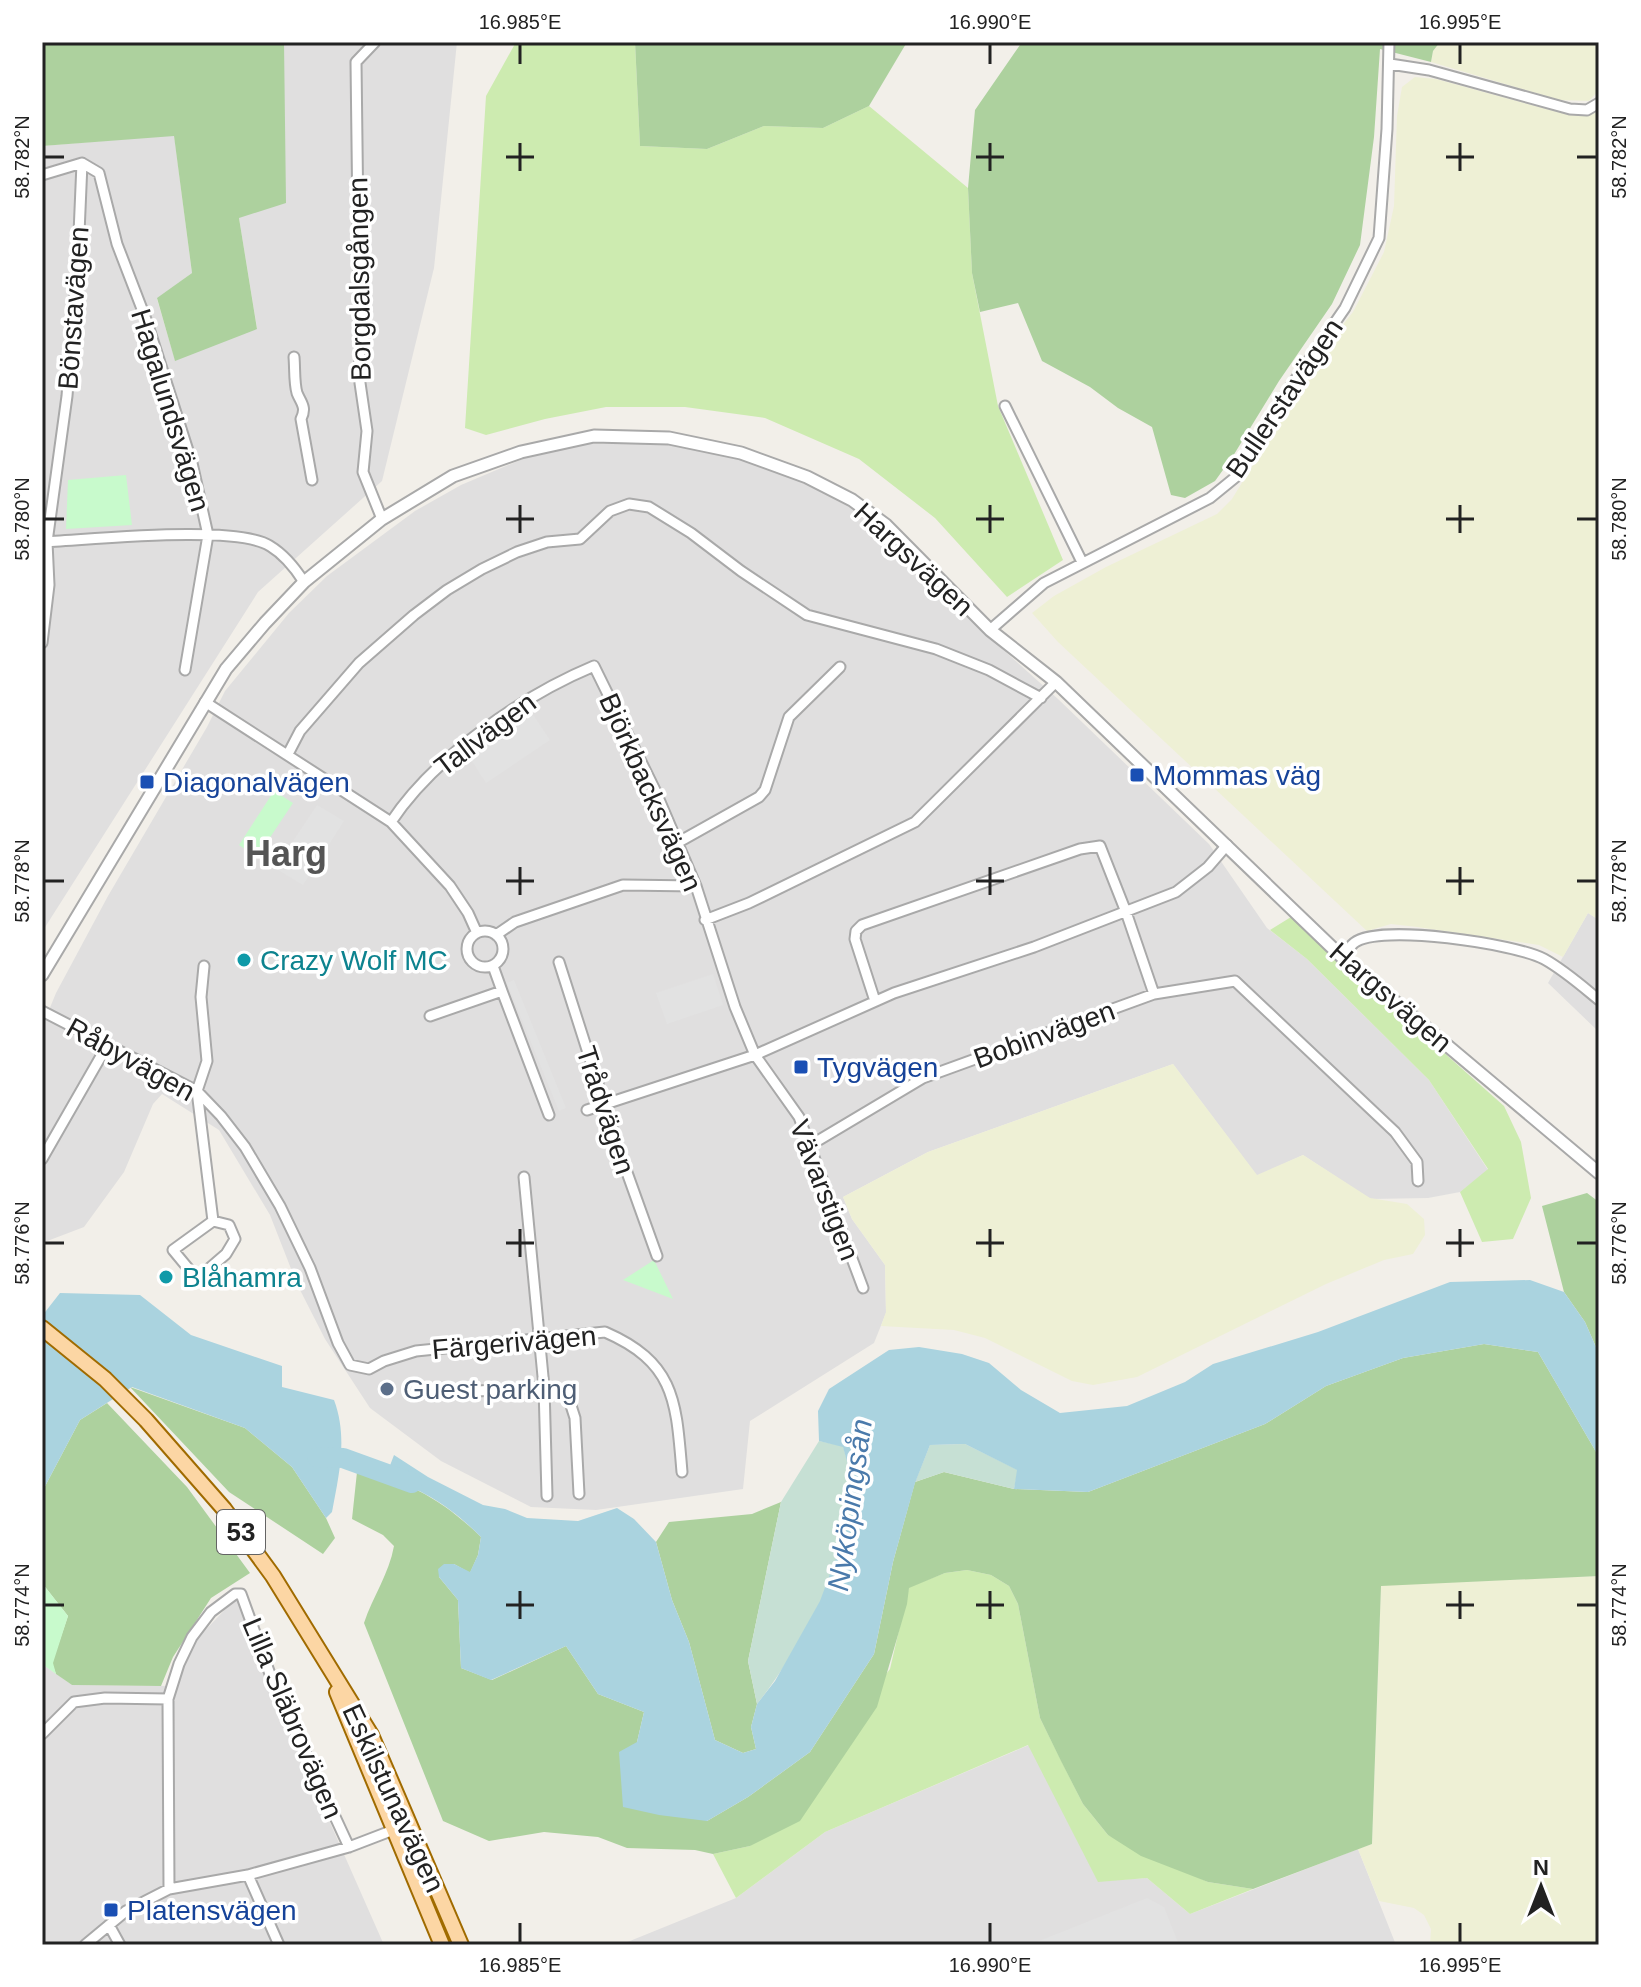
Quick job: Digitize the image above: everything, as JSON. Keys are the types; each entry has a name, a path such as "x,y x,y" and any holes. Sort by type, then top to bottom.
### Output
{"main road":[{"name":"Eskilstunavägen","path":"42,1328 105,1379 146,1420 232,1520 273,1576 371,1735 461,1945"},
{"name":"Eskilstunavägen","path":"322,1654 442,1945"}],"street":[{"name":"Borgdalsgången","path":"375,42 356,62 360,383 367,431 363,472 382,519"},
{"name":"Bullerstavägen","path":"990,630 1044,583 1210,498 1237,476 1280,402 1345,308 1379,238 1389,42"},
{"path":"1390,64 1429,70 1570,109 1587,110 1599,103"},
{"path":"42,175 82,163"},
{"name":"Hagalundsvägen","path":"82,163 99,173 117,244 147,322 192,463 208,535 185,670"},
{"name":"Bönstavägen","path":"42,643 49,585 44,542 67,396 82,163"},
{"path":"294,357 296,389 305,412 301,419 312,480"},
{"path":"1005,406 1082,562"},
{"name":"Hargsvägen","path":"42,975 226,669 304,582 382,519 453,476 521,452 594,436 669,438 741,453 807,477 852,500 886,525 990,630 1056,682 1343,958 1599,1173"},
{"path":"288,754 300,731 359,663 447,590 517,552 547,542 580,539 610,511 629,504 649,507 691,533 807,615 936,649 989,670 1041,698"},
{"path":"44,542 241,536 269,545 294,566 304,582"},
{"name":"Tallvägen","path":"391,822 409,794 447,757 554,683 594,666"},
{"name":"Björkbacksvägen","path":"594,666 655,790 696,886 705,920 755,1055"},
{"path":"677,843 759,797 765,790 789,717 840,667"},
{"path":"705,920 749,903 915,822 1056,682"},
{"path":"205,702 391,822 450,886 477,933"},
{"path":"587,1110 755,1055 875,1001 1034,947 1176,892 1208,867 1227,845"},
{"path":"875,1001 855,939 856,931 862,925 1080,849 1100,846 1154,994"},
{"path":"496,935 515,922 623,885 696,886"},
{"path":"487,931 496,935 503,949 501,959 493,966 481,967 471,960 469,942 477,933 487,931"},
{"path":"1343,958 1355,942 1371,937 1434,936 1498,946 1542,958 1599,1000"},
{"name":"Trådvägen","path":"559,962 657,1256"},
{"path":"204,966 201,997 207,1061 197,1091 213,1221"},
{"path":"493,966 549,1115"},
{"name":"Bobinvägen","path":"809,1146 923,1078 1154,994 1235,981 1395,1132 1417,1162 1418,1181"},
{"path":"430,1016 502,991"},
{"name":"Råbyvägen","path":"42,1011 197,1091 221,1116 245,1147 280,1206 310,1268 338,1343 350,1365"},
{"path":"42,1159 108,1044"},
{"name":"Vävarstigen","path":"755,1055 799,1117 863,1288"},
{"path":"524,1177 544,1387 547,1496"},
{"path":"213,1221 229,1225 235,1239 226,1254 197,1279 173,1250 213,1221"},
{"name":"Färgerivägen","path":"350,1365 369,1369 416,1351 605,1332 628,1342 660,1369 677,1414 682,1472"},
{"path":"462,1392 544,1387 567,1393 575,1418 579,1494"},
{"name":"Lilla Släbrovägen","path":"168,1699 192,1637 211,1612 235,1594 241,1594 274,1685 349,1847"},
{"path":"42,1734 74,1702 105,1698 168,1699 169,1889"},
{"path":"85,1945 126,1911 169,1889 248,1875 349,1847 409,1824"},
{"path":"248,1875 279,1945"},
{"path":"109,1925 120,1945"}],"shaded area":[{"path":"284,42 457,42 434,268 382,481 258,592 42,932 42,146 174,135 192,273 157,299 175,360 257,328 239,218"},
{"path":"666,443 737,456 797,478 855,509 898,547 947,599 1058,699 1209,844 1267,928 1307,959 1429,1080 1488,1170 1460,1192 1428,1198 1370,1199 1303,1155 1257,1176 1173,1064 928,1152 843,1197 852,1219 885,1265 886,1313 874,1343 750,1421 743,1489 596,1510 531,1507 441,1461 370,1408 325,1339 297,1284 270,1215 219,1130 162,1094 153,1104 124,1172 84,1227 42,1243 42,1027 56,993 108,896 225,691 289,613 327,576 415,511 461,485 525,458 586,444"},
{"path":"532,713 550,740 486,783 468,755"},
{"path":"317,805 344,821 303,885 275,868"},
{"path":"1588,913 1599,920 1599,1032 1548,983"},
{"path":"713,974 723,1005 667,1024 656,993"},
{"path":"514,980 566,1108 559,1111 507,983"},
{"path":"241,1598 275,1698 384,1945 42,1945 42,1664 72,1685 175,1686 196,1640 235,1599"},
{"path":"1029,1745 1098,1881 1147,1878 1190,1914 1358,1849 1396,1945 620,1945 736,1898 825,1832"},
{"path":"1147,1898 1164,1907 1179,1945 1029,1945"}],"green space":[{"path":"42,42 284,42 286,203 239,218 257,329 175,361 157,298 192,273 174,136 42,146"},
{"path":"516,42 635,42 640,146 707,149 764,126 823,128 869,106 968,188 972,273 998,406 1063,560 1007,597 935,518 859,459 765,418 685,407 606,407 486,435 465,428 486,96"},
{"path":"635,42 907,42 869,106 823,128 764,126 707,149 640,146"},
{"path":"1022,42 1440,42 1433,51 1431,62 1380,49 1374,137 1360,245 1332,304 1233,456 1215,481 1185,498 1171,495 1152,427 1118,408 1090,387 1042,361 1018,303 980,312 972,273 968,188 975,110"},
{"path":"1440,42 1599,42 1599,90 1589,101 1559,100 1431,62 1433,51"},
{"path":"1415,77 1436,79 1565,114 1588,116 1599,111 1599,920 1588,913 1563,957 1539,945 1417,927 1391,924 1367,931 1058,642 1032,613 1054,596 1106,567 1217,514 1232,499 1325,347 1353,312 1384,252 1394,206 1397,116 1402,87"},
{"path":"126,475 132,525 66,529 68,480"},
{"path":"274,791 293,803 257,857 239,845"},
{"path":"1291,917 1504,1106 1521,1142 1531,1198 1513,1239 1482,1242 1460,1192 1488,1169 1429,1080 1307,959 1270,930"},
{"path":"1173,1064 1257,1175 1303,1155 1370,1198 1407,1204 1424,1219 1425,1235 1413,1254 1384,1260 1326,1284 1137,1377 1093,1385 1072,1381 985,1338 954,1330 881,1326 886,1312 885,1265 852,1219 843,1197 928,1152"},
{"path":"1587,1193 1599,1202 1599,1354 1585,1322 1564,1292 1542,1206"},
{"path":"654,1260 673,1299 623,1280"},
{"path":"1484,1344 1538,1352 1599,1457 1599,1576 1381,1586 1372,1844 1253,1889 1208,1882 1141,1856 1108,1835 1083,1804 1040,1718 1018,1604 1009,1586 991,1575 967,1570 945,1573 909,1588 877,1707 800,1821 750,1846 713,1854 695,1850 627,1848 598,1837 544,1832 489,1841 443,1821 364,1623 394,1546 383,1535 352,1519 357,1472 393,1480 425,1494 454,1513 481,1537 470,1573 454,1564 439,1577 458,1600 461,1668 492,1680 566,1646 598,1694 644,1712 637,1742 707,1821 748,1797 810,1752 874,1654 893,1562 915,1482 944,1472 1014,1489 1088,1492 1265,1424 1326,1386 1403,1358"},
{"path":"130,1387 245,1428 292,1467 326,1518 335,1538 323,1554 229,1492"},
{"path":"107,1403 187,1487 250,1573 211,1598 173,1657 161,1686 72,1685 56,1674 52,1663 68,1616 42,1583 42,1492 80,1420"},
{"path":"819,1441 843,1446 853,1491 846,1541 814,1616 757,1704 748,1661 781,1502"},
{"path":"965,1444 1018,1470 1014,1489 944,1472 915,1482 930,1445"},
{"path":"781,1502 748,1661 757,1704 751,1727 756,1749 743,1753 715,1740 689,1642 672,1600 656,1542 669,1522 752,1514"},
{"path":"967,1570 991,1575 1009,1586 1018,1604 1040,1718 1083,1804 1108,1835 1208,1882 1253,1889 1190,1914 1147,1878 1098,1882 1028,1745 825,1832 736,1898 713,1854 750,1846 890,1669 909,1587 945,1573"},
{"path":"1599,1576 1599,1945 1430,1945 1431,1929 1424,1915 1414,1908 1379,1901 1358,1849 1372,1844 1381,1585"},
{"path":"42,1583 68,1616 53,1663 56,1674 42,1664"}],"water":[{"path":"1530,1280 1564,1292 1585,1322 1599,1354 1599,1457 1538,1352 1484,1344 1403,1358 1326,1386 1265,1424 1088,1492 1014,1489 1017,1470 965,1444 930,1445 915,1483 893,1562 874,1654 810,1752 748,1797 707,1821 623,1807 619,1752 637,1742 644,1712 598,1694 566,1646 491,1680 461,1668 458,1600 439,1577 438,1569 444,1564 454,1564 470,1572 478,1555 481,1537 437,1501 386,1476 394,1455 428,1477 483,1505 527,1518 578,1521 617,1508 634,1519 656,1542 672,1600 689,1642 715,1740 743,1753 756,1749 751,1727 757,1704 775,1681 820,1601 851,1518 851,1476 843,1447 819,1441 818,1411 829,1389 889,1350 919,1347 962,1354 989,1363 1021,1390 1060,1413 1127,1406 1185,1382 1213,1364 1318,1332 1450,1282"},
{"path":"60,1293 140,1295 191,1335 282,1366 282,1387 334,1400 341,1442 332,1512 326,1518 292,1467 245,1428 132,1387 80,1420 42,1492 42,1316"}],"waterway":[{"name":"Nyköpingsån","path":"317,1457 343,1458 412,1483"}],"place":[{"name":"Mommas väg","path":"1137,775"},
{"name":"Diagonalvägen","path":"147,782"},
{"name":"Crazy Wolf MC","path":"244,960"},
{"name":"Tygvägen","path":"801,1067"},
{"name":"Blåhamra","path":"166,1277"},
{"name":"Guest parking","path":"387,1389"},
{"name":"Platensvägen","path":"111,1910"}],"district":[{"name":"Harg","path":"286,853"}]}
